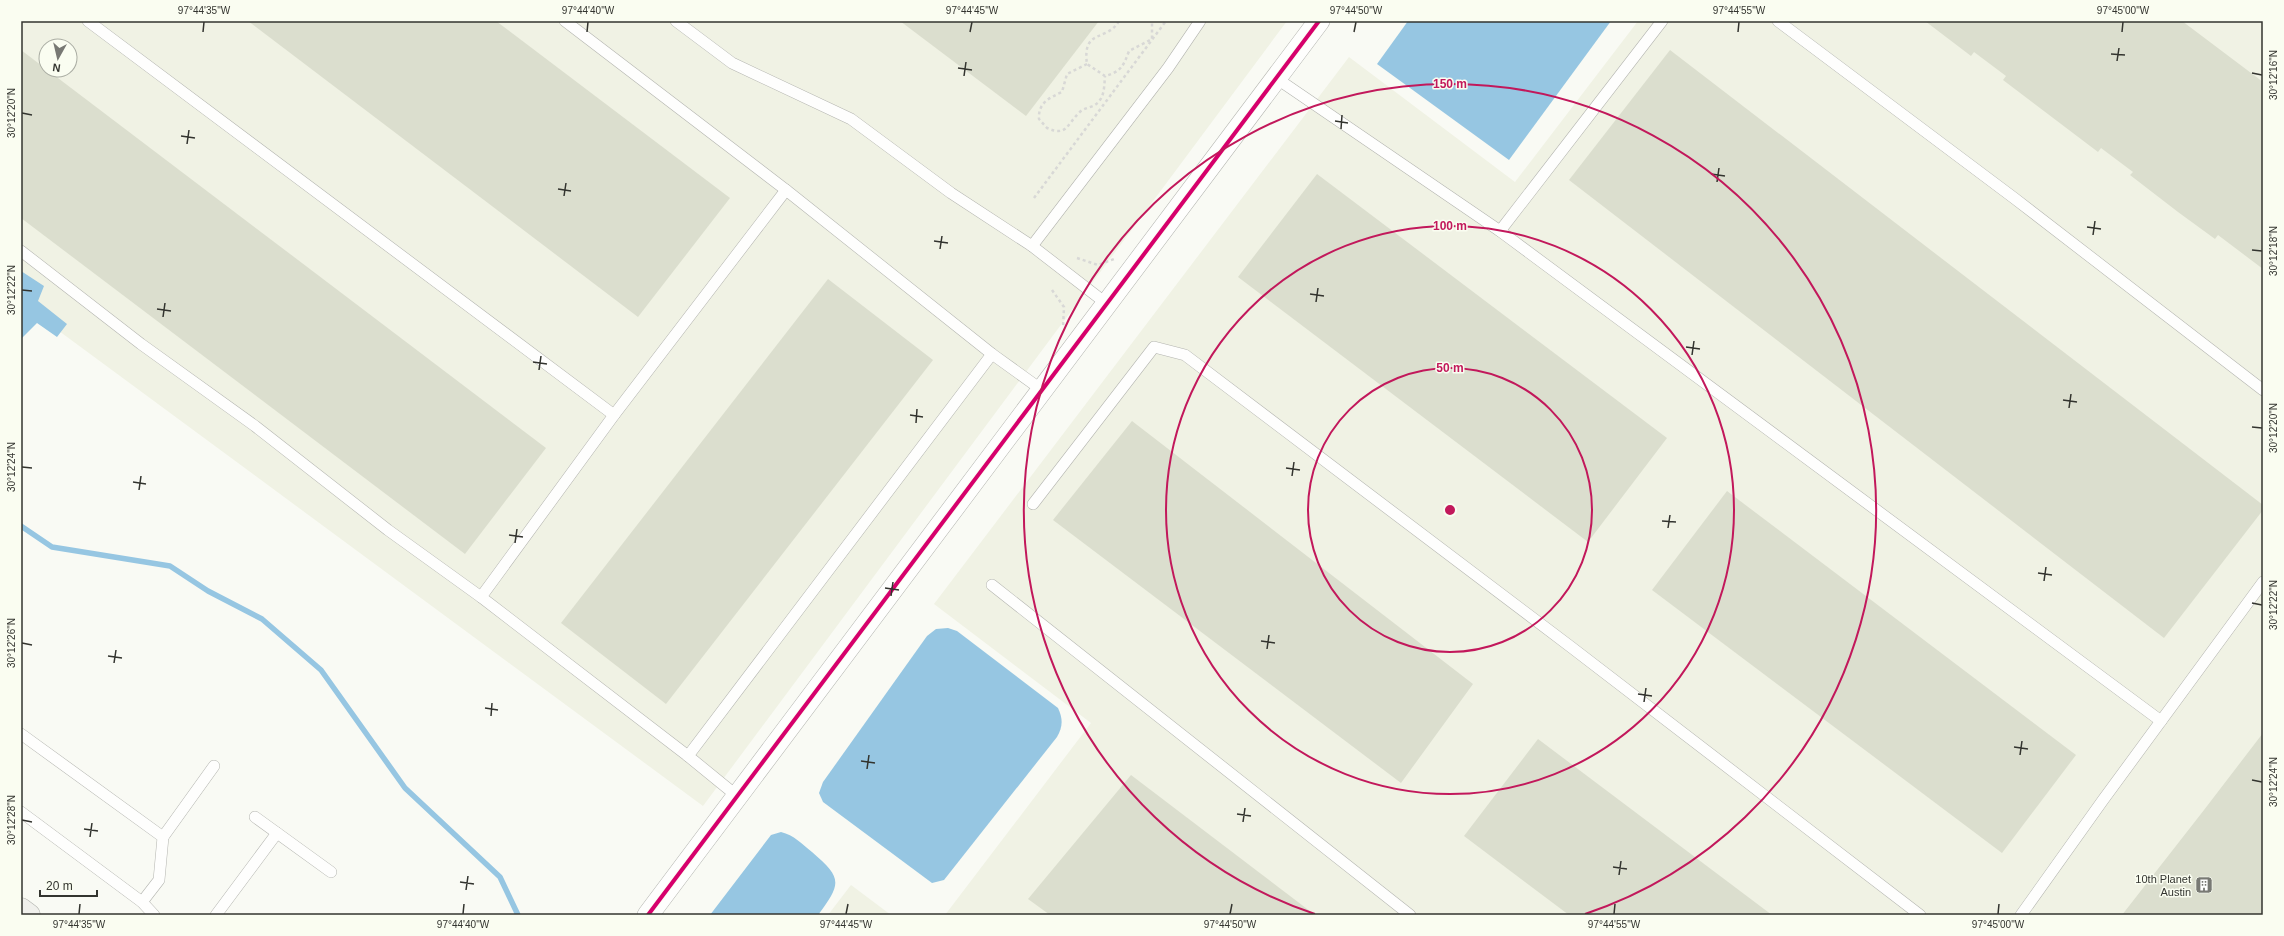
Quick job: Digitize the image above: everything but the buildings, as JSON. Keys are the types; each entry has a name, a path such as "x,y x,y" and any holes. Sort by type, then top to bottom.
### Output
{"street":[{"path":"648,915 1319,21"},
{"path":"21,909 29,915"}],"lane":[{"path":"88,21 614,416"},
{"path":"565,21 786,190 992,354 1042,390"},
{"path":"676,21 732,63 851,119 951,194 1032,246 1107,304"},
{"path":"1032,246 1168,68 1200,21"},
{"path":"1500,231 1662,21"},
{"path":"1778,21 2020,203 2263,390"},
{"path":"1276,78 1500,231 2161,721"},
{"path":"481,598 614,416 786,190"},
{"path":"21,251 141,344 255,426 388,530 481,598 688,756 737,796"},
{"path":"1033,504 1154,347 1185,356 1572,647 1920,915"},
{"path":"688,756 992,354"},
{"path":"2021,915 2263,582"},
{"path":"992,585 1410,915"},
{"path":"21,734 163,836"},
{"path":"142,902 159,880 163,836 214,766"},
{"path":"21,812 142,902 154,915"},
{"path":"255,817 331,872"},
{"path":"216,915 277,833"}],"path":[{"path":"1087,64 1087,46 1092,40 1113,28 1119,21"},
{"path":"1152,21 1152,39"},
{"path":"1034,198 1166,21"},
{"path":"1105,76 1120,70 1125,64 1129,51 1152,39"},
{"path":"1087,64 1105,76"},
{"path":"1087,64 1067,74 1062,92 1046,99 1041,106 1039,119 1047,128 1060,131 1068,128 1079,112 1100,101 1103,95 1105,76"},
{"path":"1052,290 1064,307 1064,318 1061,332"}],"shaded area":[{"path":"21,21 1287,21 703,806 21,303"},
{"path":"1638,21 2263,21 2263,915 945,915 1091,723 934,604 1349,57 1515,182"},
{"path":"851,885 891,915 828,915"}],"water":[{"path":"1408,21 1611,21 1509,160 1377,64"},
{"path":"21,271 44,286 38,301 67,324 57,337 37,323 21,339"},
{"path":"948,628 957,631 1058,708 1062,722 1057,737 944,880 932,883 823,802 819,793 823,782 927,636 936,629"},
{"path":"781,832 790,835 801,843 829,868 833,875 835,888 818,915 710,915 771,835"}],"waterway":[{"path":"21,526 52,547 170,566 208,591 262,619 321,670 405,788 500,877 518,915"}],"cycle path":[{"path":"648,915 1319,21"}],"place":[{"name":"10th Planet Austin","path":"2204,885"}]}
